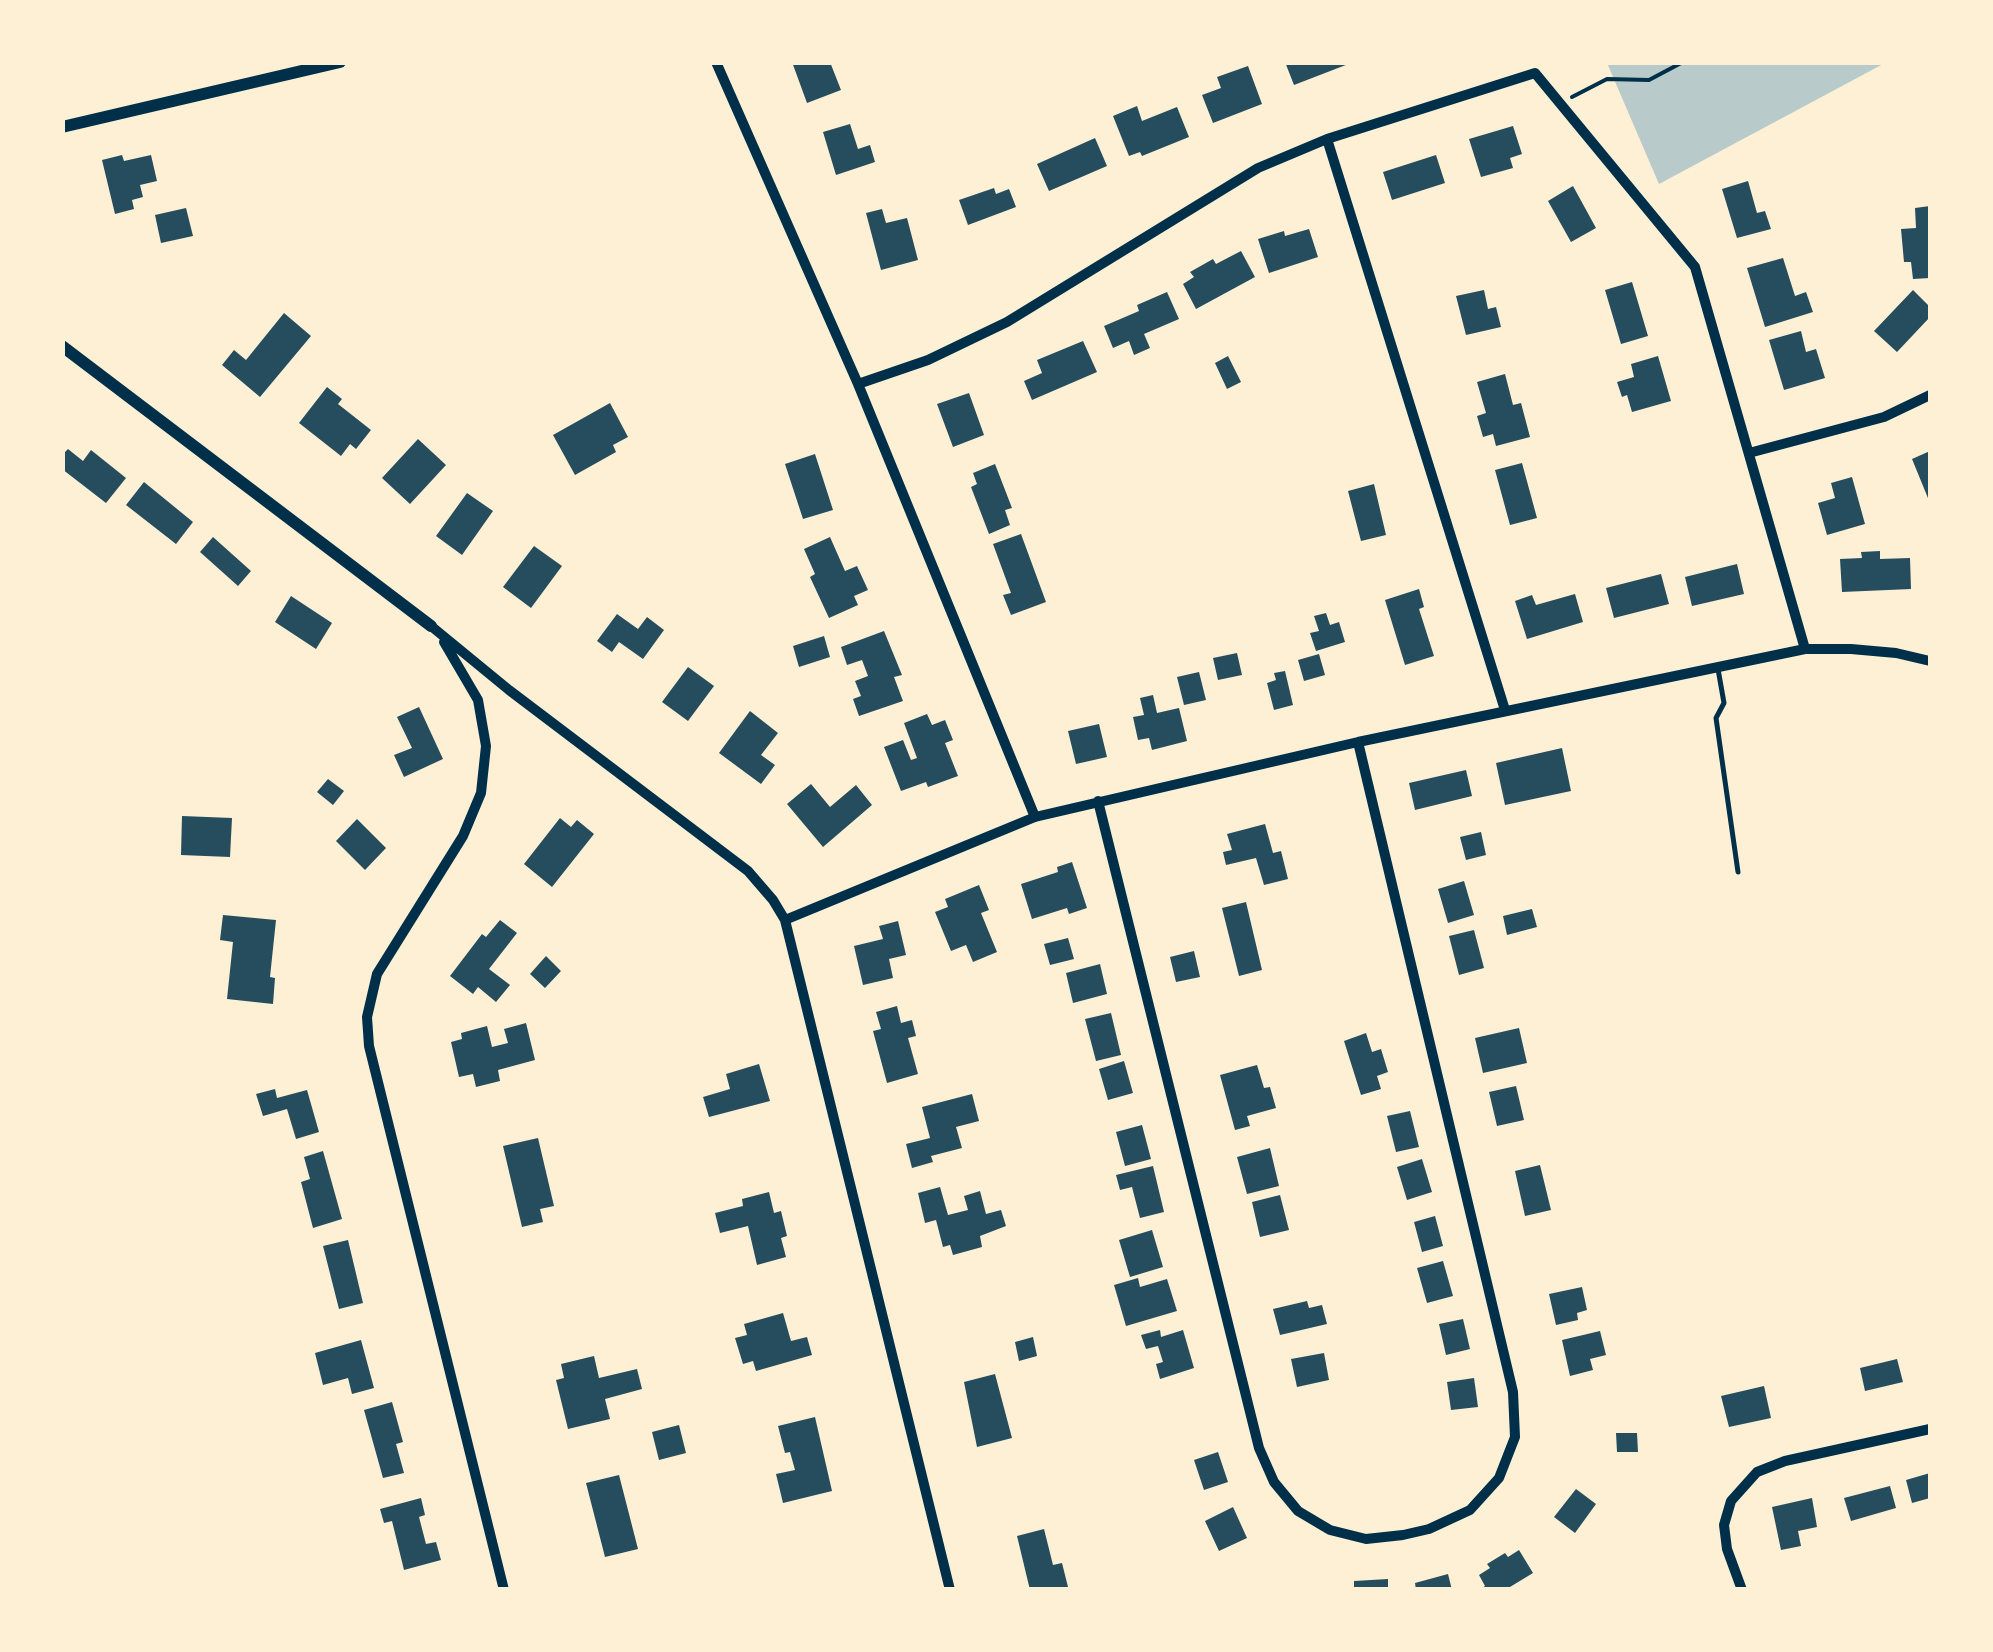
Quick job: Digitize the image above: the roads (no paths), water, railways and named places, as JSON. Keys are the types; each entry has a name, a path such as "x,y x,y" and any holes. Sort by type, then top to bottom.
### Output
{"street":[{"path":"62,127 340,62"},
{"path":"716,62 858,384 1035,817"},
{"path":"858,384 928,360 1007,322 1258,168 1327,139 1536,72 1694,268 1805,649"},
{"path":"1327,139 1505,710"},
{"path":"62,346 748,870 773,900 785,920 950,1590"},
{"path":"1749,454 1884,416 1930,395"},
{"path":"432,626 456,658 478,700 486,746 482,793 464,836 377,974 367,1017 369,1046 504,1590"},
{"path":"785,920 1035,817 1358,742 1805,649 1851,648 1930,661"},
{"path":"1098,801 1259,1448 1274,1482 1298,1510 1330,1530 1366,1538 1430,1529 1470,1510 1500,1478 1514,1436 1513,1392 1358,742"},
{"path":"1742,1590 1727,1549 1724,1525 1731,1502 1757,1472 1785,1461 1930,1428"}],"lane":[{"path":"1717,667 1724,703 1716,718 1738,872"}]}
